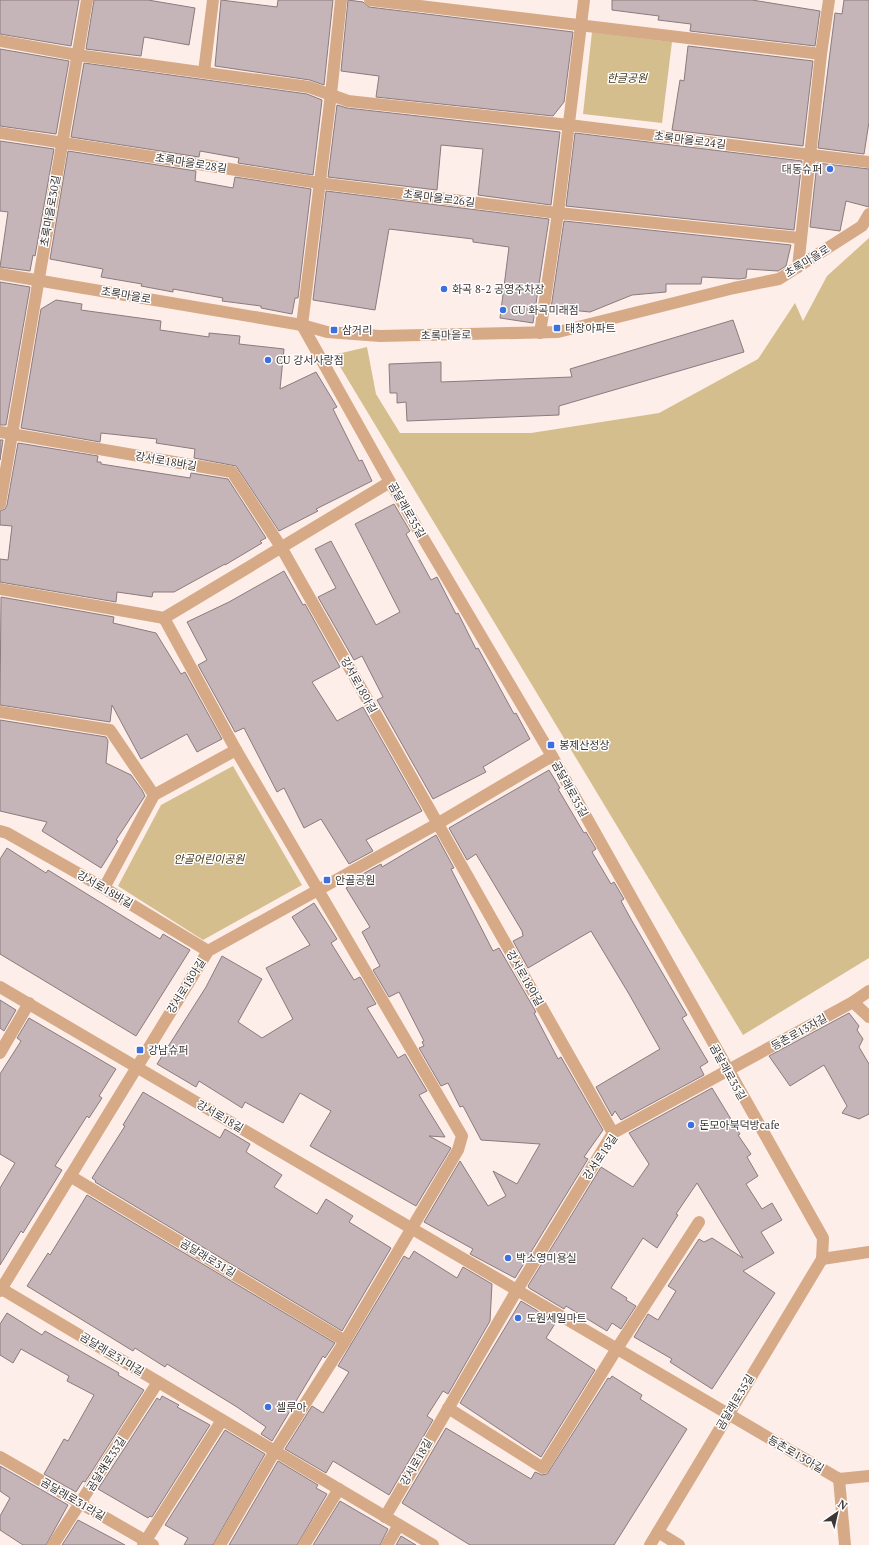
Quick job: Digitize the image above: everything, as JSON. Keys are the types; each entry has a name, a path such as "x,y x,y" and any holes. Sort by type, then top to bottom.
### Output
{"street":[{"name":"초록마을로30길","path":"38,280 86,0"},
{"path":"204,72 213,0"},
{"path":"302,325 331,94 341,0"},
{"path":"370,0 821,54"},
{"path":"540,333 558,213 584,0"},
{"path":"798,267 821,54 829,0"},
{"path":"0,41 77,55 309,87 348,101 569,125"},
{"name":"초록마을로24길","path":"569,125 810,156 869,162"},
{"path":"0,133 62,143"},
{"name":"초록마을로28길","path":"62,143 319,183"},
{"name":"초록마을로26길","path":"319,183 558,213"},
{"path":"558,213 800,238"},
{"name":"초록마을로","path":"0,274 302,325 327,332 380,336 558,332 734,288 779,279 862,226 869,214"},
{"path":"0,504 6,433 38,280"},
{"name":"곰달래로35길","path":"302,325 390,482 552,756 822,1238 822,1259 650,1545"},
{"name":"강서로18바길","path":"6,433 232,472 281,547"},
{"path":"0,590 164,618 390,482"},
{"name":"강서로18아길","path":"281,547 613,1133"},
{"path":"164,618 236,750 462,1136 458,1150 412,1228 345,1340 275,1451 220,1545"},
{"path":"0,712 110,730 154,795"},
{"path":"104,888 154,795 236,750"},
{"name":"강서로18아길","path":"136,1066 208,951 437,824 552,756"},
{"name":"강서로18바길","path":"0,832 7,833 104,888 208,951"},
{"name":"강서로18길","path":"0,987 412,1228 616,1350 728,1414"},
{"name":"등촌로13자길","path":"728,1071 853,1002 869,991"},
{"path":"853,1002 869,1017"},
{"path":"0,1053 29,1003"},
{"path":"0,1290 136,1066"},
{"name":"강서로18길","path":"385,1517 517,1290 613,1133 728,1071"},
{"name":"곰달래로31길","path":"70,1176 345,1340"},
{"path":"448,1408 543,1468 616,1350 699,1222"},
{"path":"822,1259 869,1252"},
{"name":"곰달래로31마길","path":"0,1290 433,1545"},
{"name":"곰달래로33길","path":"53,1545 158,1382"},
{"name":"등촌로13아길","path":"728,1414 839,1479"},
{"path":"147,1544 222,1420"},
{"name":"곰달래로31라길","path":"0,1457 147,1544"},
{"path":"845,1545 839,1479 869,1476"},
{"path":"304,1545 339,1489"},
{"path":"387,1545 399,1525"},
{"path":"658,1532 679,1545"}],"green space":[{"name":"한글공원","path":"592,32 672,42 662,123 583,114"},
{"path":"869,238 869,958 743,1035 333,355 367,347 376,394 400,433 531,433 659,413 758,359 795,303 803,321 827,276"},
{"name":"안골어린이공원","path":"233,766 302,885 203,940 118,886 161,805"}],"building":[{"path":"0,0 79,0 71,46 0,34"},
{"path":"94,0 148,0 195,8 189,45 144,37 141,56 86,49"},
{"path":"221,0 277,7 278,0 333,0 324,85 310,80 215,66"},
{"path":"348,0 363,2 369,7 573,32 564,102 553,116 376,97 379,76 341,71"},
{"path":"612,0 752,0 820,11 815,46 690,31 691,24 658,20 659,16 612,10"},
{"path":"844,0 869,0 869,122 864,154 818,148 835,13 842,14"},
{"path":"688,46 813,61 803,146 672,130 680,80 684,81"},
{"path":"0,49 69,61 56,134 0,126"},
{"path":"84,63 307,94 322,100 313,175 238,163 239,158 200,151 199,157 71,137"},
{"path":"337,105 347,108 560,132 551,205 478,195 483,149 441,145 437,190 328,177"},
{"path":"575,133 802,161 794,230 566,206"},
{"path":"0,141 54,149 35,256 33,255 30,271 0,267 8,212 0,211"},
{"path":"68,151 196,171 195,181 233,188 235,177 311,189 298,298 295,298 292,314 261,308 261,306 222,301 223,298 173,289 173,292 141,286 142,284 101,277 103,269 50,259"},
{"path":"817,163 869,169 869,207 846,201 840,231 810,227"},
{"path":"326,191 549,219 533,323 500,318 509,247 473,242 473,239 389,229 375,310 313,300"},
{"path":"564,221 791,245 786,266 778,271 747,269 746,278 702,277 701,284 666,284 666,292 632,295 590,312 551,308"},
{"path":"0,282 30,287 6,425 0,425"},
{"path":"56,300 82,304 81,310 161,321 160,330 209,337 209,333 240,336 239,344 284,349 280,389 316,372 337,407 333,409 359,461 362,460 372,481 316,509 318,511 279,531 236,466 194,458 195,449 156,443 157,439 101,433 100,442 21,428 41,309"},
{"path":"733,320 744,352 559,406 559,415 407,421 406,402 397,403 397,393 390,393 389,364 441,362 441,382 572,377 570,369"},
{"path":"0,440 3,440 0,460"},
{"path":"18,443 98,456 97,462 101,462 101,464 190,478 191,473 228,479 266,538 260,541 262,543 225,565 174,592 153,592 152,597 117,592 116,602 0,582 0,559 8,560 12,526 0,525 0,511 5,509 7,505"},
{"path":"394,504 410,531 406,534 431,580 437,577 456,614 458,613 476,649 478,648 514,714 516,713 530,739 483,767 486,772 433,799 377,700 383,697 362,656 354,660 318,597 336,588 315,549 331,541 376,625 400,612 355,524"},
{"path":"284,571 303,605 305,604 340,667 312,682 337,721 363,707 422,811 366,840 373,851 349,864 321,819 304,828 284,788 277,792 244,728 235,732 198,665 207,660 187,622 229,602"},
{"path":"1,597 114,617 113,623 156,633 181,674 185,672 222,739 197,752 187,734 141,759 112,705 110,722 0,705"},
{"path":"0,720 106,737 108,741 106,763 131,775 145,796 116,840 118,841 101,868 42,831 47,822 0,811"},
{"path":"549,770 560,788 558,789 584,833 586,832 596,849 592,852 611,884 614,882 624,899 621,901 687,1015 682,1018 708,1062 700,1067 704,1075 621,1120 615,1111 612,1116 596,1087 660,1049 629,994 591,931 528,968 513,941 523,936 522,931 476,854 467,860 449,828"},
{"path":"436,835 454,868 451,869 493,951 499,948 536,1012 534,1013 558,1059 561,1057 603,1130 584,1157 588,1159 515,1278 470,1254 473,1249 424,1222 460,1161 488,1206 506,1196 493,1171 517,1184 540,1144 481,1140 463,1106 460,1107 448,1083 441,1086 419,1048 424,1046 422,1042 424,1041 399,992 389,997 373,970 380,966 362,932 370,927 346,888 359,880 357,877 381,864 382,867"},
{"path":"7,848 46,873 48,870 160,939 163,934 190,950 136,1036 0,954 0,859"},
{"path":"314,903 337,939 331,943 354,980 360,977 376,1004 367,1008 398,1058 405,1054 427,1091 419,1095 445,1137 429,1136 451,1148 416,1206 310,1146 331,1111 300,1093 283,1123 245,1102 242,1108 199,1081 196,1087 157,1064 206,987 222,956 262,979 238,1022 262,1038 293,1019 266,968 310,945 292,917"},
{"path":"0,1000 16,1010 4,1031 0,1028"},
{"path":"849,1013 859,1026 857,1030 863,1039 859,1047 869,1064 869,1114 859,1119 842,1113 847,1106 824,1065 790,1086 769,1056"},
{"path":"29,1018 116,1069 99,1096 102,1098 89,1118 87,1116 55,1166 62,1170 23,1233 21,1231 0,1265 0,1188 15,1163 0,1154 0,1074 21,1041 17,1038"},
{"path":"712,1088 740,1134 738,1135 751,1154 747,1157 758,1176 746,1184 762,1209 772,1203 782,1220 761,1232 774,1253 743,1271 775,1293 712,1389 670,1362 672,1359 634,1337 648,1314 658,1320 676,1291 668,1286 699,1239 704,1242 712,1238 743,1258 697,1183 676,1214 678,1215 657,1248 643,1238 611,1288 627,1298 626,1300 636,1306 621,1329 612,1323 607,1331 566,1306 564,1309 528,1286 601,1167 633,1187 649,1164 629,1133"},
{"path":"143,1092 220,1138 225,1129 250,1144 246,1152 282,1175 274,1187 317,1214 326,1199 353,1216 349,1222 391,1248 342,1331 95,1182 96,1181 92,1178 125,1126 123,1125"},
{"path":"87,1195 335,1343 325,1358 323,1356 272,1441 261,1434 266,1427 237,1407 167,1364 165,1367 135,1348 133,1351 27,1286 48,1253 50,1255"},
{"path":"414,1251 457,1278 463,1267 492,1284 490,1321 448,1394 443,1391 427,1416 433,1420 389,1495 333,1461 326,1473 285,1449 312,1406 323,1413 349,1372 338,1366 404,1256 409,1259"},
{"path":"521,1301 556,1322 546,1338 595,1370 541,1457 460,1403"},
{"path":"7,1313 42,1335 45,1331 119,1373 118,1375 144,1390 85,1482 83,1481 76,1492 44,1474 64,1439 68,1441 94,1395 67,1381 69,1376 21,1349 13,1363 0,1355 0,1324"},
{"path":"612,1376 642,1395 640,1399 687,1429 614,1545 470,1545 402,1503 446,1428 531,1479 535,1472 542,1475 547,1474 608,1378 610,1379"},
{"path":"162,1396 179,1405 177,1407 210,1425 152,1517 150,1516 148,1518 98,1489 157,1398 160,1400"},
{"path":"225,1430 265,1454 213,1545 184,1545 188,1538 165,1525"},
{"path":"278,1461 318,1485 316,1488 327,1494 297,1545 229,1545"},
{"path":"0,1466 68,1505 46,1545 23,1545 0,1530 0,1516 10,1498 0,1491"},
{"path":"340,1501 388,1529 380,1545 313,1545"},
{"path":"78,1520 125,1545 62,1545"},
{"path":"401,1536 416,1545 396,1545"}],"place":[{"name":"대동슈퍼","path":"830,169"},
{"name":"화곡 8-2 공영주차장","path":"444,289"},
{"name":"CU 화곡미래점","path":"503,310"},
{"name":"태창아파트","path":"557,328"},
{"name":"삼거리","path":"334,330"},
{"name":"CU 강서사랑점","path":"268,360"},
{"name":"봉제산정상","path":"551,745"},
{"name":"안골공원","path":"327,880"},
{"name":"강남슈퍼","path":"140,1050"},
{"name":"돈모아북덕방cafe","path":"691,1125"},
{"name":"박소영미용실","path":"508,1258"},
{"name":"도원세일마트","path":"518,1318"},
{"name":"셀루아","path":"268,1407"}]}
